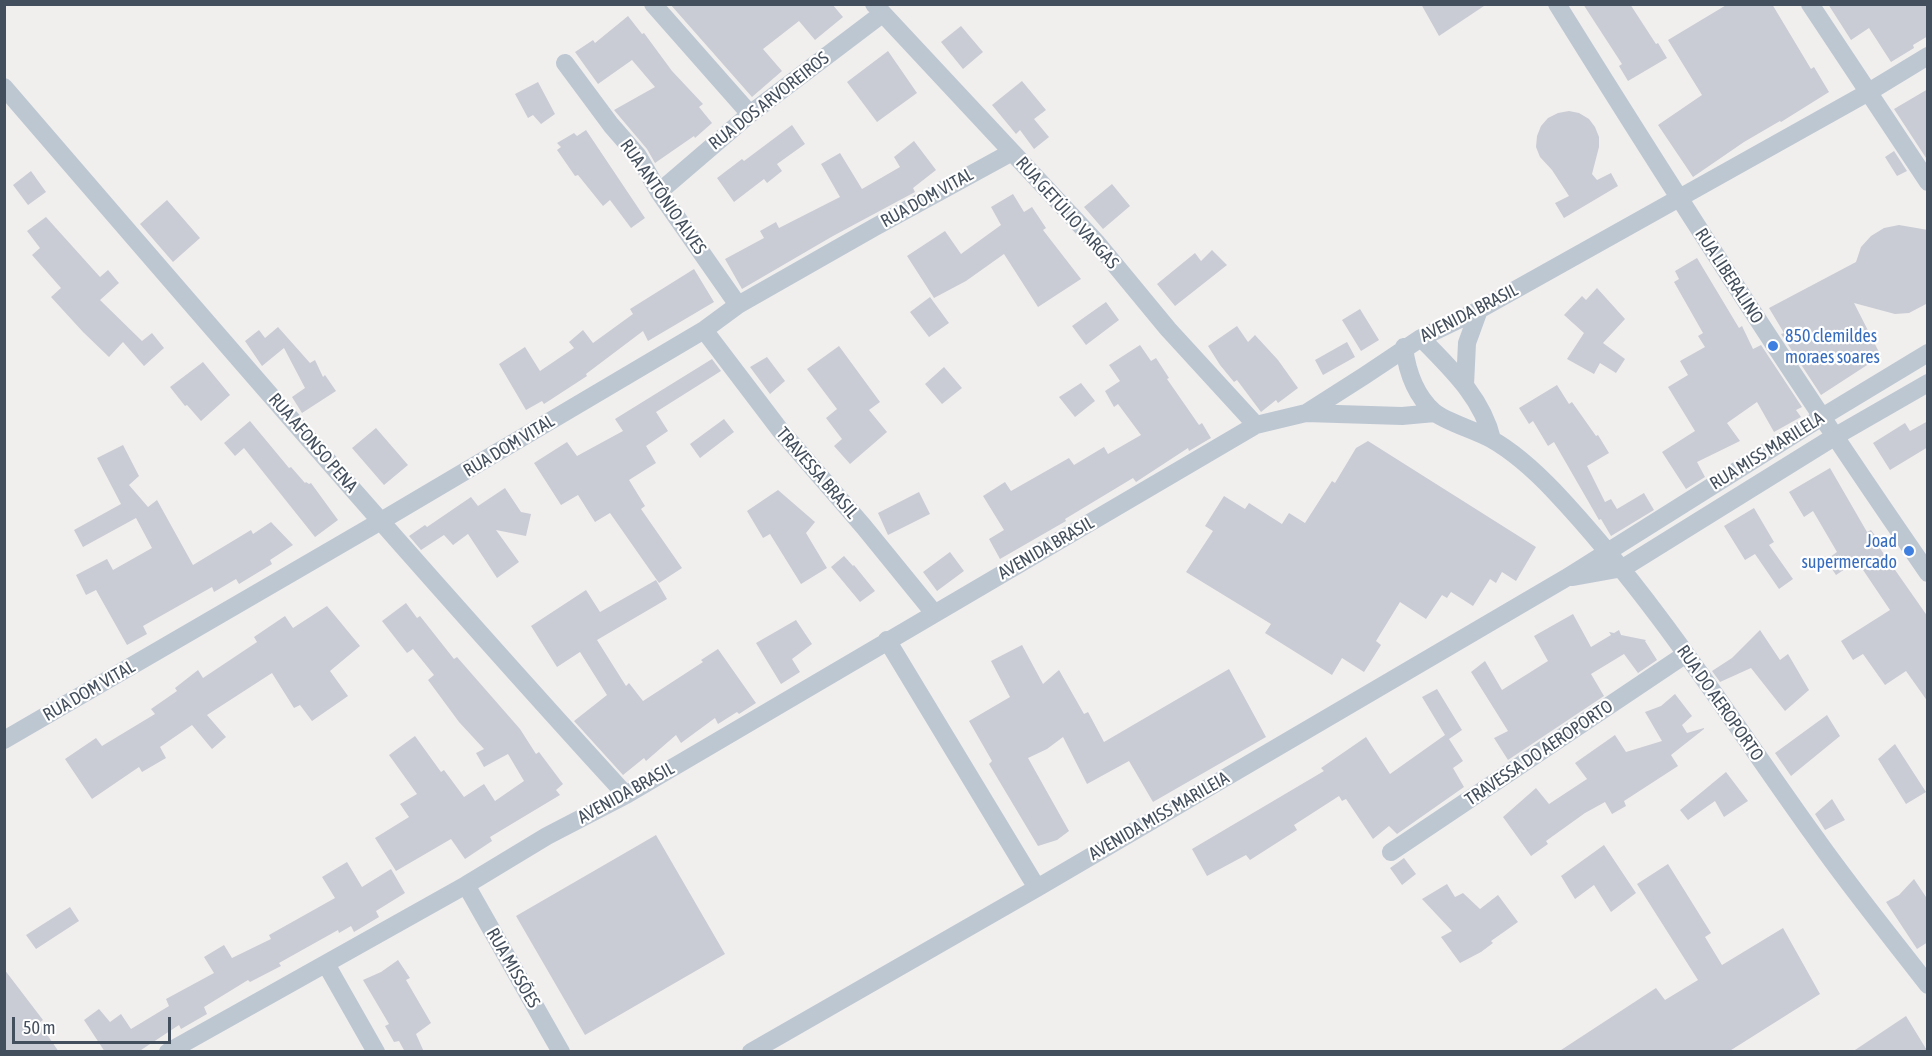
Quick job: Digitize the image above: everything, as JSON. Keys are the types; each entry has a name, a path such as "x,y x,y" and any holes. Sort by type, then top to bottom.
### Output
{"street":[{"path":"653,4 750,114"},
{"name":"RUA LIBERALINO","path":"1557,4 1678,199 1834,437 1928,573"},
{"path":"1810,4 1928,182"},
{"name":"RUA DOS ARVOREIROS","path":"659,192 878,9"},
{"name":"RUA GETÚLIO VARGAS","path":"878,9 1097,243 1168,329 1256,425"},
{"name":"AVENIDA BRASIL","path":"168,1052 195,1045 326,964 466,885 547,836 626,795 1256,425 1306,413 1404,347 1479,310 1867,93 1928,56"},
{"name":"RUA ANTÔNIO ALVES","path":"565,63 611,125 638,156 659,192 738,305"},
{"name":"RUA AFONSO PENA","path":"4,87 511,669 626,795"},
{"name":"RUA DOM VITAL","path":"4,740 704,330 738,305 1012,152"},
{"path":"1465,385 1467,343 1479,310"},
{"name":"TRAVESSA BRASIL","path":"704,330 780,430 864,527 934,613"},
{"path":"1420,338 1465,385 1488,423 1492,439"},
{"path":"1404,347 1410,375 1419,394 1435,413"},
{"name":"RUA MISS MARILELA","path":"1607,551 1928,353"},
{"name":"RUA MISS MARILELA","path":"1623,568 1834,437 1928,383"},
{"path":"1306,413 1402,416 1435,413"},
{"name":"RUA DO AEROPORTO","path":"1435,413 1492,439 1534,472 1623,568 1817,840 1928,985"},
{"name":"AVENIDA MISS MARILEIA","path":"751,1052 1037,888 1566,578 1607,551"},
{"name":"AVENIDA MISS MARILEIA","path":"1566,578 1623,568"},
{"path":"887,640 1037,888"},
{"name":"TRAVESSA DO AEROPORTO","path":"1391,852 1686,654"},
{"name":"RUA MISSÕES","path":"466,885 561,1052"},
{"path":"326,964 376,1052"}],"building":[{"path":"670,4 832,4 843,17 815,40 799,21 763,49 782,71 752,97"},
{"path":"1421,4 1487,4 1439,36"},
{"path":"1583,4 1630,4 1667,58 1628,81 1619,66 1622,64"},
{"path":"1728,4 1772,4 1811,69 1814,67 1829,92 1744,142 1693,177 1658,125 1702,95 1668,40"},
{"path":"1828,4 1928,4 1928,36 1891,62 1869,28 1851,40"},
{"path":"628,16 642,34 644,33 672,71 703,104 699,107 712,123 695,138 694,136 655,163 647,149 614,110 655,87 632,60 598,84 575,52 593,40 595,43"},
{"path":"961,26 983,52 963,69 941,42"},
{"path":"888,51 917,93 877,122 847,82"},
{"path":"1022,81 1046,110 1034,119 1049,137 1034,149 1020,130 1016,134 992,105"},
{"path":"538,82 555,114 541,124 533,115 528,118 515,94"},
{"path":"1928,89 1928,161 1894,109"},
{"path":"1569,111 1579,113 1589,119 1599,137 1599,147 1592,174 1597,180 1611,173 1618,186 1564,218 1555,203 1569,196 1552,170 1540,157 1536,147 1541,126 1548,118"},
{"path":"792,125 805,144 777,164 782,171 767,183 764,179 734,202 717,178"},
{"path":"586,130 645,218 631,228 610,200 603,206 578,175 575,176 557,150 561,147 557,143 574,133 577,136"},
{"path":"914,141 936,170 913,188 915,192 742,289 725,259 764,238 760,231 776,222 779,228 840,197 821,164 840,153 862,189 900,167 894,157"},
{"path":"1894,151 1907,171 1897,176 1885,157"},
{"path":"31,171 46,192 28,205 13,185"},
{"path":"1112,184 1130,206 1103,229 1084,207"},
{"path":"1013,194 1024,212 1032,207 1046,228 1043,230 1081,279 1038,307 1004,254 966,281 934,298 907,256 945,231 961,254 1001,225 991,207"},
{"path":"167,200 200,238 173,262 140,224"},
{"path":"46,217 100,277 108,270 119,283 100,300 142,341 152,333 164,348 144,366 123,342 109,357 51,297 61,288 32,255 40,248 27,231"},
{"path":"1899,225 1928,230 1928,303 1909,313 1895,314 1854,303 1881,356 1821,395 1781,334 1784,333 1769,308 1856,262 1861,247 1871,236 1884,228"},
{"path":"1212,250 1227,265 1175,306 1157,284 1195,253 1201,261"},
{"path":"1697,258 1739,328 1742,326 1753,349 1761,345 1802,407 1796,410 1801,417 1774,432 1757,402 1727,423 1740,441 1697,462 1705,477 1686,489 1662,452 1695,431 1668,387 1688,375 1680,361 1705,347 1698,336 1703,333 1674,282 1679,279 1675,271"},
{"path":"694,269 714,302 648,341 643,331 586,374 587,376 544,404 542,401 526,410 499,364 525,347 540,371 574,348 569,342 583,330 593,343 633,314 630,309"},
{"path":"1597,288 1625,319 1603,343 1625,359 1616,373 1600,363 1594,374 1567,359 1584,333 1564,315 1582,296 1586,300"},
{"path":"930,297 949,323 929,337 910,312"},
{"path":"1106,302 1119,320 1086,345 1072,326"},
{"path":"1360,309 1379,340 1361,351 1342,320"},
{"path":"1237,326 1248,342 1255,335 1278,360 1298,388 1278,403 1276,400 1261,412 1237,380 1234,382 1220,365 1208,346"},
{"path":"278,327 310,363 315,360 323,377 325,375 336,391 302,413 292,397 305,388 284,348 262,366 245,341 259,330 265,338"},
{"path":"1347,342 1355,357 1323,375 1315,360"},
{"path":"1140,345 1151,361 1156,358 1169,378 1167,379 1199,425 1202,423 1211,438 1189,451 1188,448 1136,482 1133,478 1065,519 1066,521 1000,559 989,539 1004,530 983,496 1005,482 1011,491 1069,458 1074,465 1104,447 1108,454 1141,435 1118,404 1114,407 1105,391 1120,381 1109,365"},
{"path":"839,346 880,402 869,410 887,432 850,464 834,446 842,439 826,418 837,409 807,369"},
{"path":"767,357 785,381 770,394 750,367"},
{"path":"712,359 721,371 656,412 668,431 646,446 656,463 629,480 645,506 641,509 682,568 659,583 610,513 595,522 578,495 561,505 534,463 567,442 577,456 623,431 615,419"},
{"path":"203,362 230,395 201,421 170,387"},
{"path":"944,367 962,388 942,404 925,384"},
{"path":"1081,383 1095,401 1075,417 1059,397"},
{"path":"1557,385 1569,404 1572,402 1596,436 1598,435 1609,453 1587,466 1605,502 1611,499 1617,509 1644,493 1654,510 1611,536 1601,519 1599,520 1554,442 1548,446 1533,421 1529,424 1519,408"},
{"path":"724,419 734,432 700,458 690,444"},
{"path":"250,421 289,468 291,467 305,483 311,483 338,520 315,537 244,448 235,456 224,443"},
{"path":"1928,421 1928,447 1890,470 1873,443 1905,423 1910,431"},
{"path":"376,428 408,465 384,485 352,448"},
{"path":"1368,441 1536,547 1516,581 1502,572 1496,583 1490,579 1473,606 1451,592 1447,598 1442,595 1426,619 1400,602 1376,641 1381,645 1364,672 1342,658 1332,675 1265,633 1271,624 1186,572 1213,531 1205,526 1224,496 1245,509 1249,503 1282,524 1289,513 1305,523 1332,481 1335,483 1356,448"},
{"path":"123,445 139,476 129,485 148,507 157,500 193,565 251,530 253,534 271,522 293,545 270,560 272,564 239,584 236,579 214,592 212,587 143,626 147,634 127,645 96,590 86,595 76,575 107,559 113,570 152,548 136,518 83,547 74,530 121,504 97,458"},
{"path":"1830,468 1867,532 1871,530 1882,545 1879,547 1928,617 1928,702 1906,671 1885,685 1863,654 1853,660 1841,641 1890,610 1857,561 1836,575 1826,560 1837,552 1813,511 1804,517 1789,492"},
{"path":"505,488 521,512 531,514 526,536 496,530 519,562 497,578 468,534 453,545 444,535 421,550 409,536 425,525 427,527 471,497 478,506"},
{"path":"778,490 815,522 806,533 827,568 801,584 770,534 763,538 747,511"},
{"path":"919,492 930,514 888,535 878,513"},
{"path":"1754,508 1774,542 1769,545 1793,579 1779,589 1755,554 1745,560 1724,526"},
{"path":"950,552 964,571 937,591 923,572"},
{"path":"844,556 875,591 860,602 831,567"},
{"path":"656,580 667,599 597,640 626,686 629,683 643,701 703,662 701,660 718,649 756,703 718,724 715,718 681,743 676,735 646,761 644,758 623,775 574,721 607,695 580,652 557,667 531,626 586,590 600,612"},
{"path":"406,603 417,618 420,616 454,659 457,657 520,729 536,754 539,752 563,784 556,790 560,795 490,837 492,841 465,859 451,839 396,871 375,838 409,817 400,804 417,794 389,755 415,736 441,772 444,770 464,797 484,784 495,801 524,781 508,754 484,767 476,753 484,749 459,722 428,680 434,675 413,649 407,653 382,621"},
{"path":"327,606 360,646 330,671 348,696 312,721 300,705 294,708 272,673 207,715 226,737 212,749 192,725 160,747 166,758 142,772 139,767 92,799 65,759 96,738 102,746 155,714 151,709 177,691 175,688 198,670 203,678 257,642 254,637 285,616 293,628"},
{"path":"1573,614 1591,647 1611,635 1609,632 1614,633 1619,630 1621,635 1646,640 1657,660 1638,673 1624,654 1591,674 1604,696 1508,760 1494,738 1508,731 1471,672 1485,661 1502,690 1548,661 1534,636"},
{"path":"796,620 812,644 792,659 800,672 781,684 756,643"},
{"path":"1760,630 1780,660 1788,654 1809,690 1785,711 1751,668 1720,682 1712,671 1732,658"},
{"path":"1022,645 1043,684 1059,670 1084,714 1088,712 1104,742 1229,669 1266,737 1153,802 1129,761 1087,784 1063,737 1047,749 1028,758 1069,831 1057,840 1038,846 989,764 992,761 969,721 1010,697 991,661"},
{"path":"1437,689 1462,730 1449,739 1463,761 1453,768 1464,787 1397,834 1389,826 1373,839 1346,799 1342,801 1339,796 1294,825 1297,830 1250,860 1246,855 1207,876 1192,849 1324,771 1321,768 1366,737 1390,774 1445,735 1422,697"},
{"path":"1675,694 1692,716 1682,725 1687,733 1704,728 1671,755 1678,766 1624,801 1626,806 1612,814 1605,802 1585,813 1546,841 1548,844 1531,856 1503,817 1536,788 1549,804 1587,779 1575,763 1615,735 1626,752 1662,741 1645,712 1661,706"},
{"path":"1827,715 1840,736 1791,776 1775,753"},
{"path":"1895,744 1926,792 1906,804 1878,759"},
{"path":"1726,772 1748,801 1724,817 1715,801 1688,820 1680,810"},
{"path":"1832,799 1845,820 1825,830 1815,814"},
{"path":"656,835 725,954 585,1035 516,916"},
{"path":"1604,845 1636,893 1611,912 1594,885 1575,899 1561,876"},
{"path":"1404,858 1416,874 1402,885 1390,868"},
{"path":"347,862 362,887 391,869 405,893 376,911 379,917 354,932 351,926 339,933 338,930 279,963 281,966 250,982 248,980 204,1007 207,1014 181,1029 179,1025 138,1052 105,1052 84,1020 99,1009 110,1022 121,1014 131,1029 169,1006 166,999 214,973 204,957 224,945 232,958 271,939 269,935 335,898 322,877"},
{"path":"1668,864 1711,933 1705,937 1722,965 1783,928 1820,994 1728,1052 1558,1052 1656,988 1665,1000 1698,980 1637,884"},
{"path":"1914,879 1928,900 1928,942 1917,949 1886,902 1899,895"},
{"path":"1447,884 1455,897 1463,893 1480,909 1498,895 1518,922 1491,941 1493,943 1481,952 1460,963 1441,937 1452,931 1422,899"},
{"path":"70,907 79,921 36,949 26,935"},
{"path":"398,960 410,978 406,980 431,1023 416,1034 424,1052 405,1052 399,1041 394,1042 385,1026 389,1024 363,980 381,972"},
{"path":"4,969 43,1020 39,1023 59,1052 4,1052"},
{"path":"1906,1016 1928,1052 1852,1052"}],"place":[{"name":"850 clemildes moraes soares","path":"1773,346"},
{"name":"Joad supermercado","path":"1909,551"}]}
